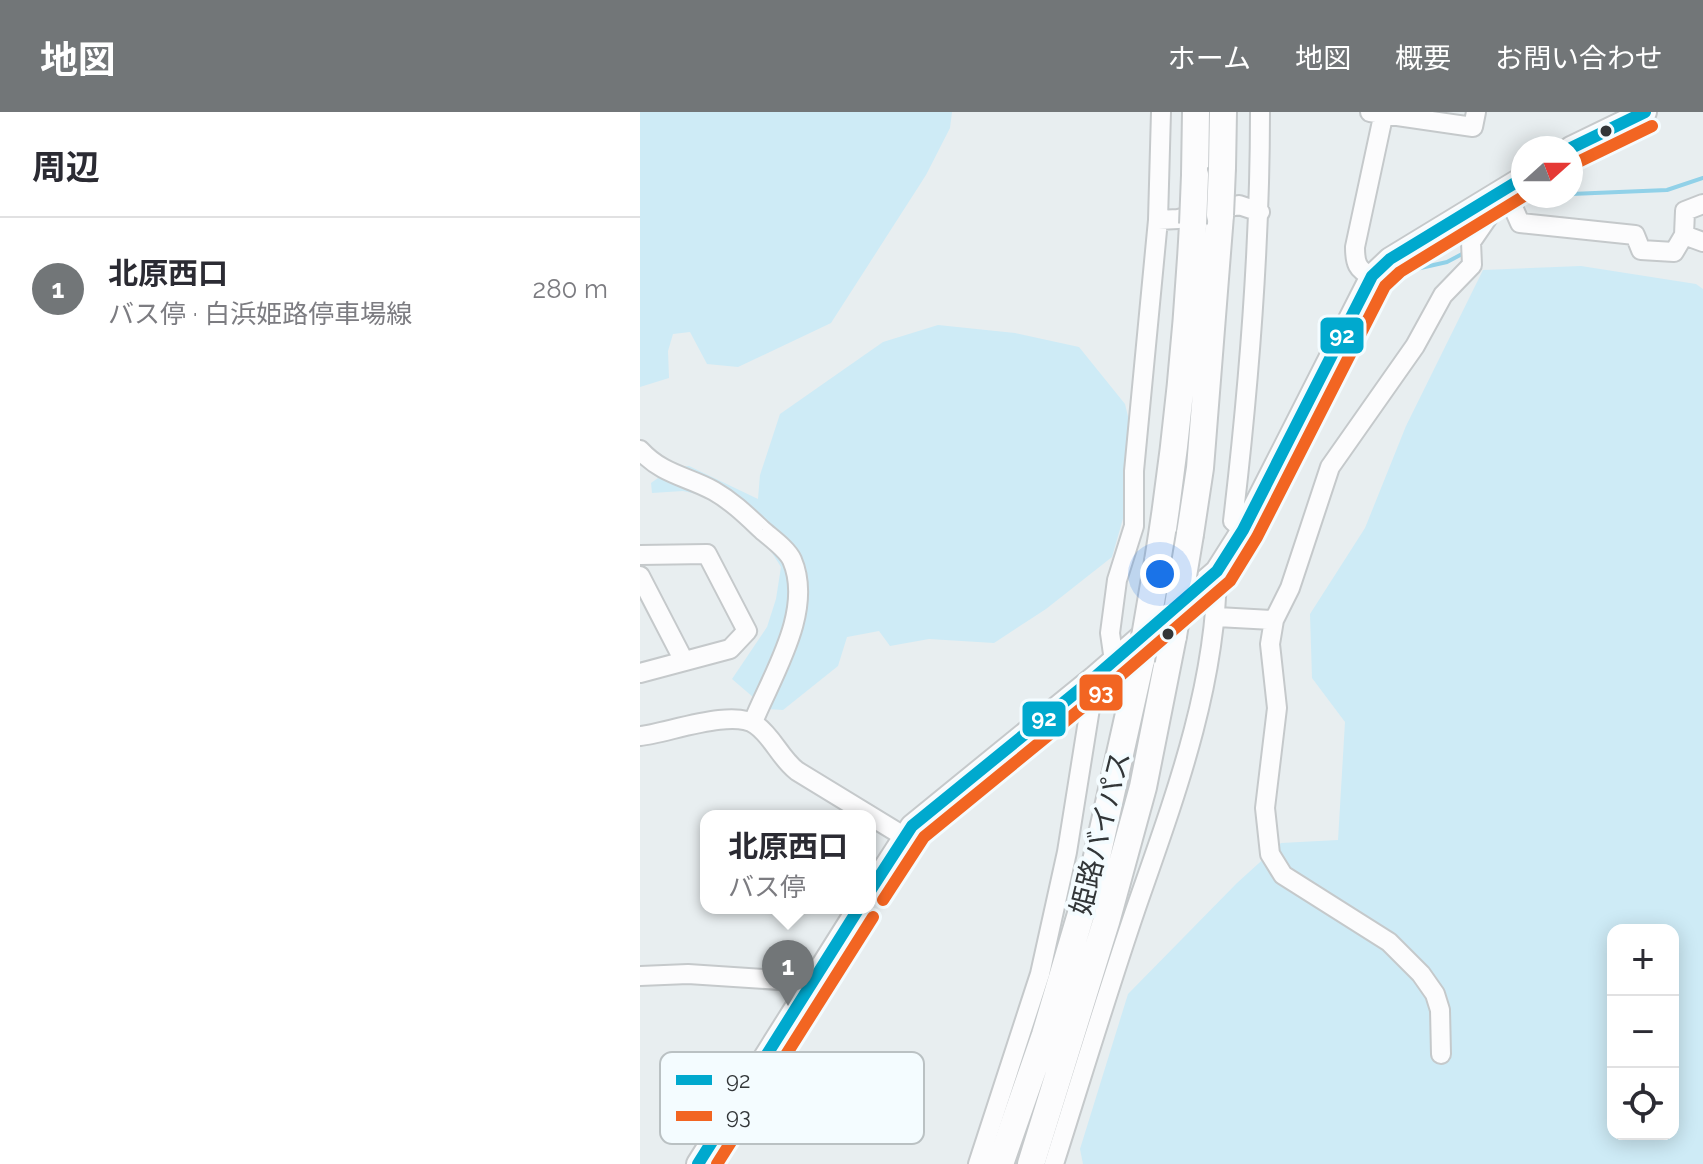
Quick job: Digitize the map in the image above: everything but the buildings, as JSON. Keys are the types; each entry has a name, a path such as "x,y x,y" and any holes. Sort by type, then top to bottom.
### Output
{"highway":[{"name":"姫路バイパス","path":"1000,1164 1045,1035 1094,870 1141,660 1171,479 1189,305 1196,112"},
{"name":"姫路バイパス","path":"1031,1164 1106,922 1143,787 1173,636 1200,468 1220,215 1223,112"}],"main road":[{"path":"1583,142 1643,112"},
{"path":"876,882 912,826 1095,677 1217,571 1243,530 1372,276 1390,259 1508,195"},
{"path":"767,1052 855,914"},
{"path":"698,1164 710,1144"}],"street":[{"path":"1114,661 1110,633 1117,580 1134,526 1134,471 1158,220 1161,112"},
{"path":"1243,530 1233,521 1246,409 1260,212 1260,112"},
{"path":"1372,276 1360,271 1355,262 1355,247 1379,113 1473,127 1476,112"},
{"path":"1441,1054 1440,1010 1435,994 1421,974 1389,942 1362,922 1283,875 1270,854 1265,808 1277,708 1270,644 1274,620 1290,588 1330,467 1415,346 1443,295 1472,265 1472,248 1493,210 1508,195 1520,223 1635,235 1641,250 1674,252 1684,235 1685,211 1703,204"},
{"path":"1158,220 1178,219 1239,205 1260,212"},
{"path":"1684,235 1703,242"},
{"path":"640,450 667,473 706,487 734,503 791,557 798,583 798,603 790,641 770,679 753,722"},
{"path":"640,555 707,554 747,631 730,649 640,673"},
{"path":"1054,1164 1136,908 1173,808 1198,714 1217,617 1217,571"},
{"path":"640,576 684,661"},
{"path":"1217,617 1274,620"},
{"path":"978,1164 1040,974 1067,852 1095,677"},
{"path":"640,736 721,719 753,722 797,771 861,810"},
{"path":"876,819 905,837"},
{"path":"640,976 688,974 810,982"}],"shaded area":[{"path":"640,112 952,112 950,128 926,175 831,323 738,367 707,364 690,332 673,334 668,351 669,378 640,387"},
{"path":"1581,266 1696,284 1703,289 1703,1164 1083,1164 1080,1149 1128,994 1237,883 1281,843 1338,840 1345,722 1312,678 1310,614 1365,528 1406,426 1483,270"},
{"path":"938,325 1015,333 1079,347 1125,404 1131,429 1132,487 1112,557 1046,609 994,643 929,639 890,646 879,631 847,637 838,666 783,710 767,709 732,679 767,627 776,599 781,567 767,545 710,497 683,491 652,493 651,483 672,468 689,466 758,499 760,475 780,414 883,342"}],"waterway":[{"path":"1583,194 1667,190 1703,178"},
{"path":"1394,274 1447,262 1464,253"}],"transit line":[{"name":"92","path":"1583,142 1645,112"},
{"name":"93","path":"1583,160 1652,126"},
{"name":"92","path":"876,882 912,826 1095,677 1217,571 1243,530 1372,276 1390,259 1511,185"},
{"name":"93","path":"883,900 924,837 1105,689 1230,581 1257,537 1385,286 1400,272 1511,204"},
{"name":"92","path":"768,1052 855,914"},
{"name":"93","path":"788,1052 873,917"},
{"name":"92","path":"698,1164 711,1144"},
{"name":"93","path":"717,1164 730,1144"}],"place":[{"name":"北原西口","path":"788,1006"}]}
